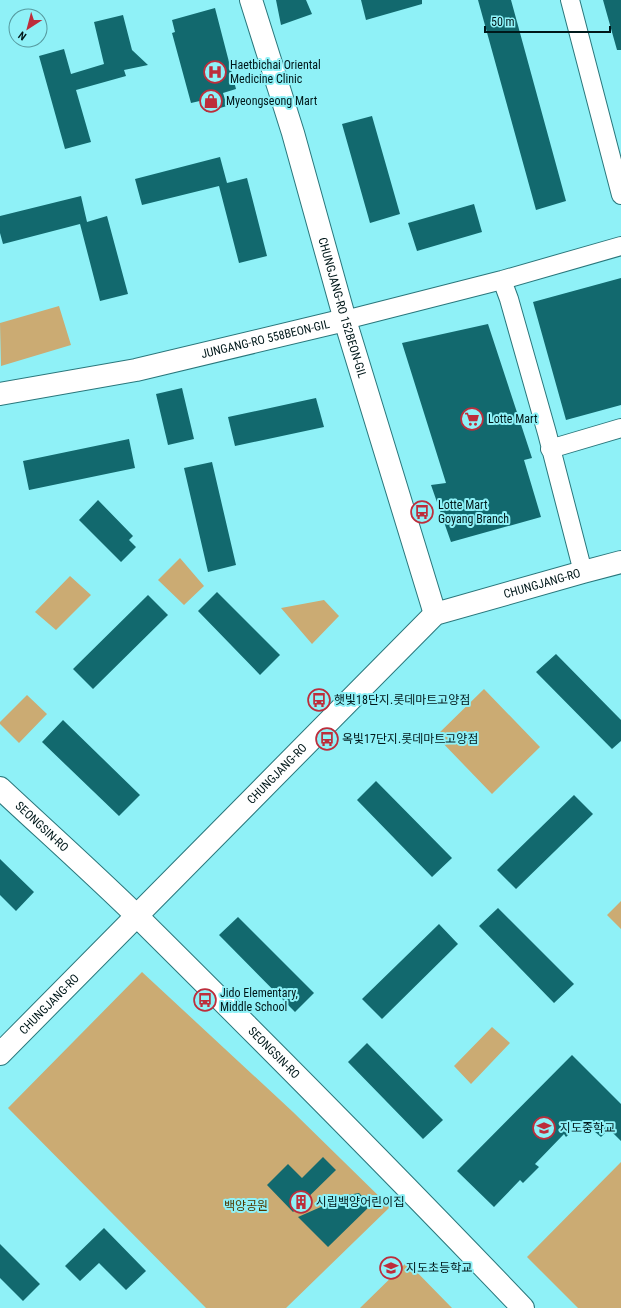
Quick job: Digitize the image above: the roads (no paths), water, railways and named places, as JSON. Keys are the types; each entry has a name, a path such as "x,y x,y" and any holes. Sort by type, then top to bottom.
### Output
{"street":[{"name":"CHUNGJANG-RO 152BEON-GIL","path":"251,0 293,133 345,320 435,614"},
{"path":"570,0 621,195"},
{"name":"JUNGANG-RO 558BEON-GIL","path":"0,394 136,370 345,320 502,280 621,246"},
{"path":"502,280 509,299 583,572"},
{"path":"550,449 621,428"},
{"name":"CHUNGJANG-RO","path":"0,1054 435,614 621,562"},
{"name":"SEONGSIN-RO","path":"0,788 136,916 408,1188 523,1308"}],"place":[{"name":"Haetbichai Oriental Medicine Clinic","path":"215,72"},
{"name":"Myeongseong Mart","path":"211,101"},
{"name":"Lotte Mart","path":"472,419"},
{"name":"Lotte Mart Goyang Branch","path":"422,512"},
{"name":"햇빛18단지.롯데마트고양점","path":"319,700"},
{"name":"옥빛17단지.롯데마트고양점","path":"327,739"},
{"name":"Jido Elementary, Middle School","path":"205,1000"},
{"name":"지도중학교","path":"544,1128"},
{"name":"시립백양어린이집","path":"301,1202"},
{"name":"지도초등학교","path":"391,1268"}],"park label":[{"name":"백양공원","path":"246,1206"}]}
